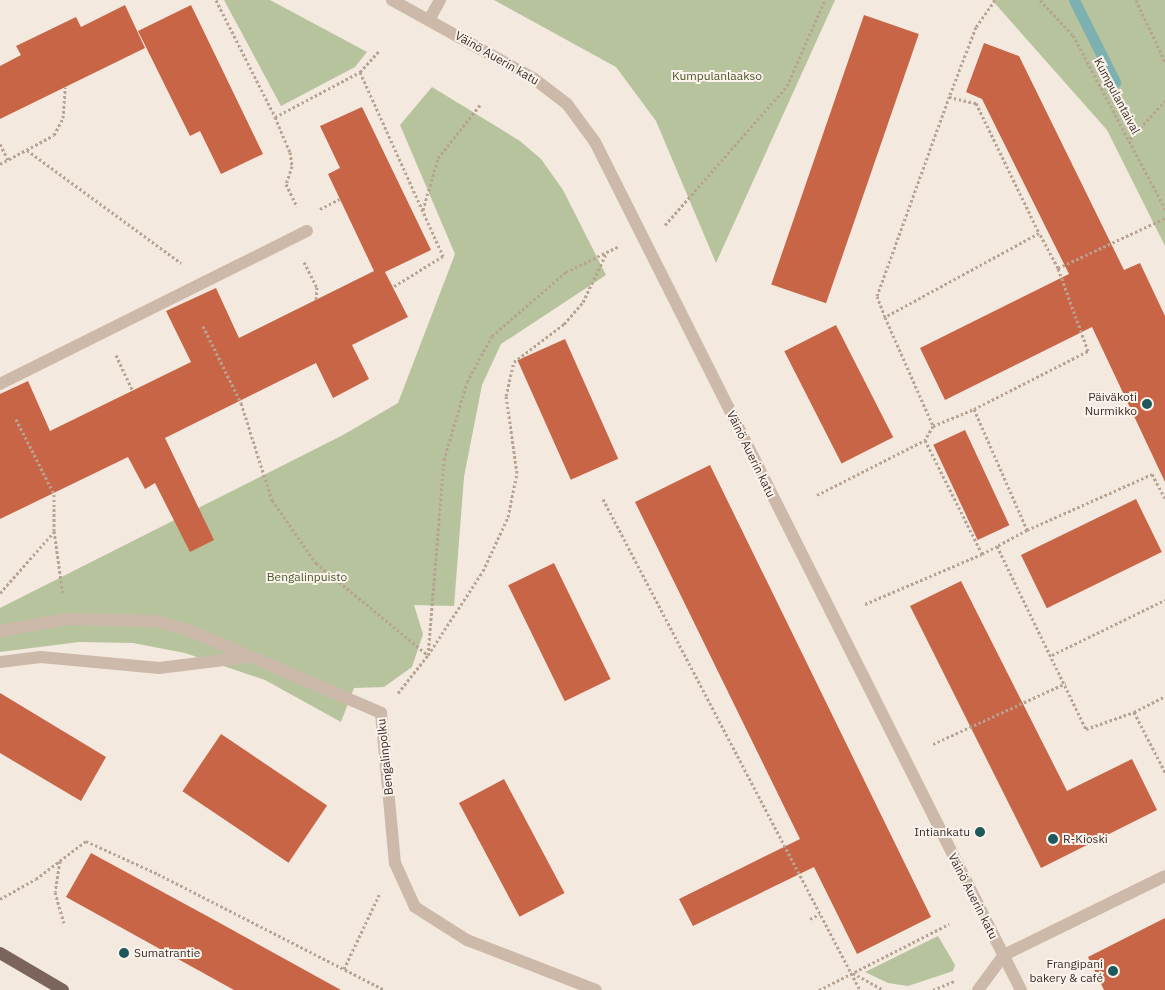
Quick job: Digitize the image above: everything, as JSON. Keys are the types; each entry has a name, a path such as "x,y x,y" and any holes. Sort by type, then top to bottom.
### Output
{"main road":[{"path":"0,953 63,990"}],"street":[{"name":"Väinö Auerin katu","path":"392,0 534,78 567,104 595,142 1021,990"},
{"path":"429,20 440,0"},
{"path":"0,384 106,334 307,231"},
{"name":"Bengalinpolku","path":"0,631 67,619 156,621 250,656 382,713 395,862 415,907 467,940 596,990"},
{"path":"0,662 41,657 159,668 250,656"},
{"path":"978,990 1004,955 1165,876"}],"path":[{"path":"216,0 275,117 290,152 292,166 286,184 307,231"},
{"path":"682,208 787,86 825,0"},
{"path":"933,426 877,296 949,96 976,27 995,0"},
{"name":"Kumpulantaival","path":"1040,0 1073,35 1130,139 1165,209"},
{"path":"1136,0 1165,62"},
{"path":"275,117 360,72 379,51"},
{"path":"360,72 443,256 393,287"},
{"path":"0,164 54,135 63,118 65,87"},
{"path":"817,495 925,440 933,426 974,409 1088,351 1058,268 976,103 949,96"},
{"path":"1130,139 1165,101"},
{"path":"423,211 438,158 480,105"},
{"path":"0,144 8,160"},
{"path":"27,150 208,283"},
{"path":"1058,268 1165,218"},
{"path":"885,317 1039,233"},
{"path":"292,239 316,287 316,300"},
{"path":"382,713 428,655 483,571 508,517 517,473 506,396 514,362 564,324 583,302 607,251 566,272 492,336 467,382 444,460 428,655"},
{"path":"203,326 241,403 272,500 316,563 428,655"},
{"path":"106,334 132,390"},
{"path":"974,409 1027,530"},
{"path":"16,419 54,494 54,531 67,619"},
{"path":"925,440 982,554"},
{"path":"864,604 982,554 1027,530 1152,474 1165,498"},
{"path":"603,499 860,990"},
{"path":"0,593 54,531"},
{"path":"997,546 1066,683 1086,729 1134,712 1165,696"},
{"path":"1052,655 1165,600"},
{"path":"933,744 1066,683"},
{"path":"1134,712 1165,772"},
{"path":"0,899 36,879 86,841 158,874 385,990"},
{"path":"60,860 55,892 64,923"},
{"path":"344,969 395,862"},
{"path":"810,919 820,914"},
{"path":"819,990 949,924"},
{"path":"852,973 884,990"}],"green space":[{"path":"224,0 270,0 367,52 355,67 281,106"},
{"name":"Kumpulanlaakso","path":"494,0 835,0 716,263 656,121 616,67"},
{"path":"992,0 1165,0 1165,246 1107,130"},
{"name":"Bengalinpuisto","path":"432,87 520,141 541,159 563,190 606,275 501,344 482,385 464,477 454,606 414,605 423,634 412,667 384,687 354,688 341,722 265,680 185,653 133,643 79,642 0,652 0,608 343,435 398,403 455,254 400,125"},
{"path":"938,936 955,965 953,971 908,986 888,983 865,972"}],"building":[{"path":"125,5 145,48 0,119 0,66 21,55 16,46 76,17 81,27"},
{"path":"191,5 263,154 221,174 200,131 190,136 138,31"},
{"path":"864,15 919,34 826,303 771,284"},
{"path":"984,43 1019,56 1124,270 1140,263 1165,316 1165,482 1092,327 945,400 920,348 1069,274 982,99 966,92"},
{"path":"362,107 431,250 385,272 408,317 352,345 369,379 333,398 316,363 165,438 214,540 190,552 155,483 145,489 128,457 0,519 0,394 28,381 50,431 191,362 166,311 216,288 239,338 374,271 328,174 340,168 320,126"},
{"path":"836,325 893,437 842,464 784,351"},
{"path":"565,339 618,459 571,480 517,360"},
{"path":"965,430 1009,525 978,540 933,445"},
{"path":"710,465 931,917 857,954 814,867 693,926 679,899 800,839 635,502"},
{"path":"1136,499 1162,552 1047,608 1021,555"},
{"path":"554,563 611,679 565,701 508,585"},
{"path":"961,581 1067,791 1132,759 1157,810 1041,868 910,606"},
{"path":"0,693 106,757 81,801 0,753"},
{"path":"221,734 327,806 289,863 182,791"},
{"path":"504,779 565,893 520,917 459,803"},
{"path":"91,853 341,990 234,990 66,897"},
{"path":"1165,918 1165,990 1104,990 1088,957"}],"waterway":[{"path":"1074,0 1115,82"}],"place":[{"name":"Päiväkoti Nurmikko","path":"1147,404"},
{"name":"Intiankatu","path":"980,832"},
{"name":"R-Kioski","path":"1053,839"},
{"name":"Sumatrantie","path":"124,953"},
{"name":"Frangipani bakery & café","path":"1113,971"}]}
